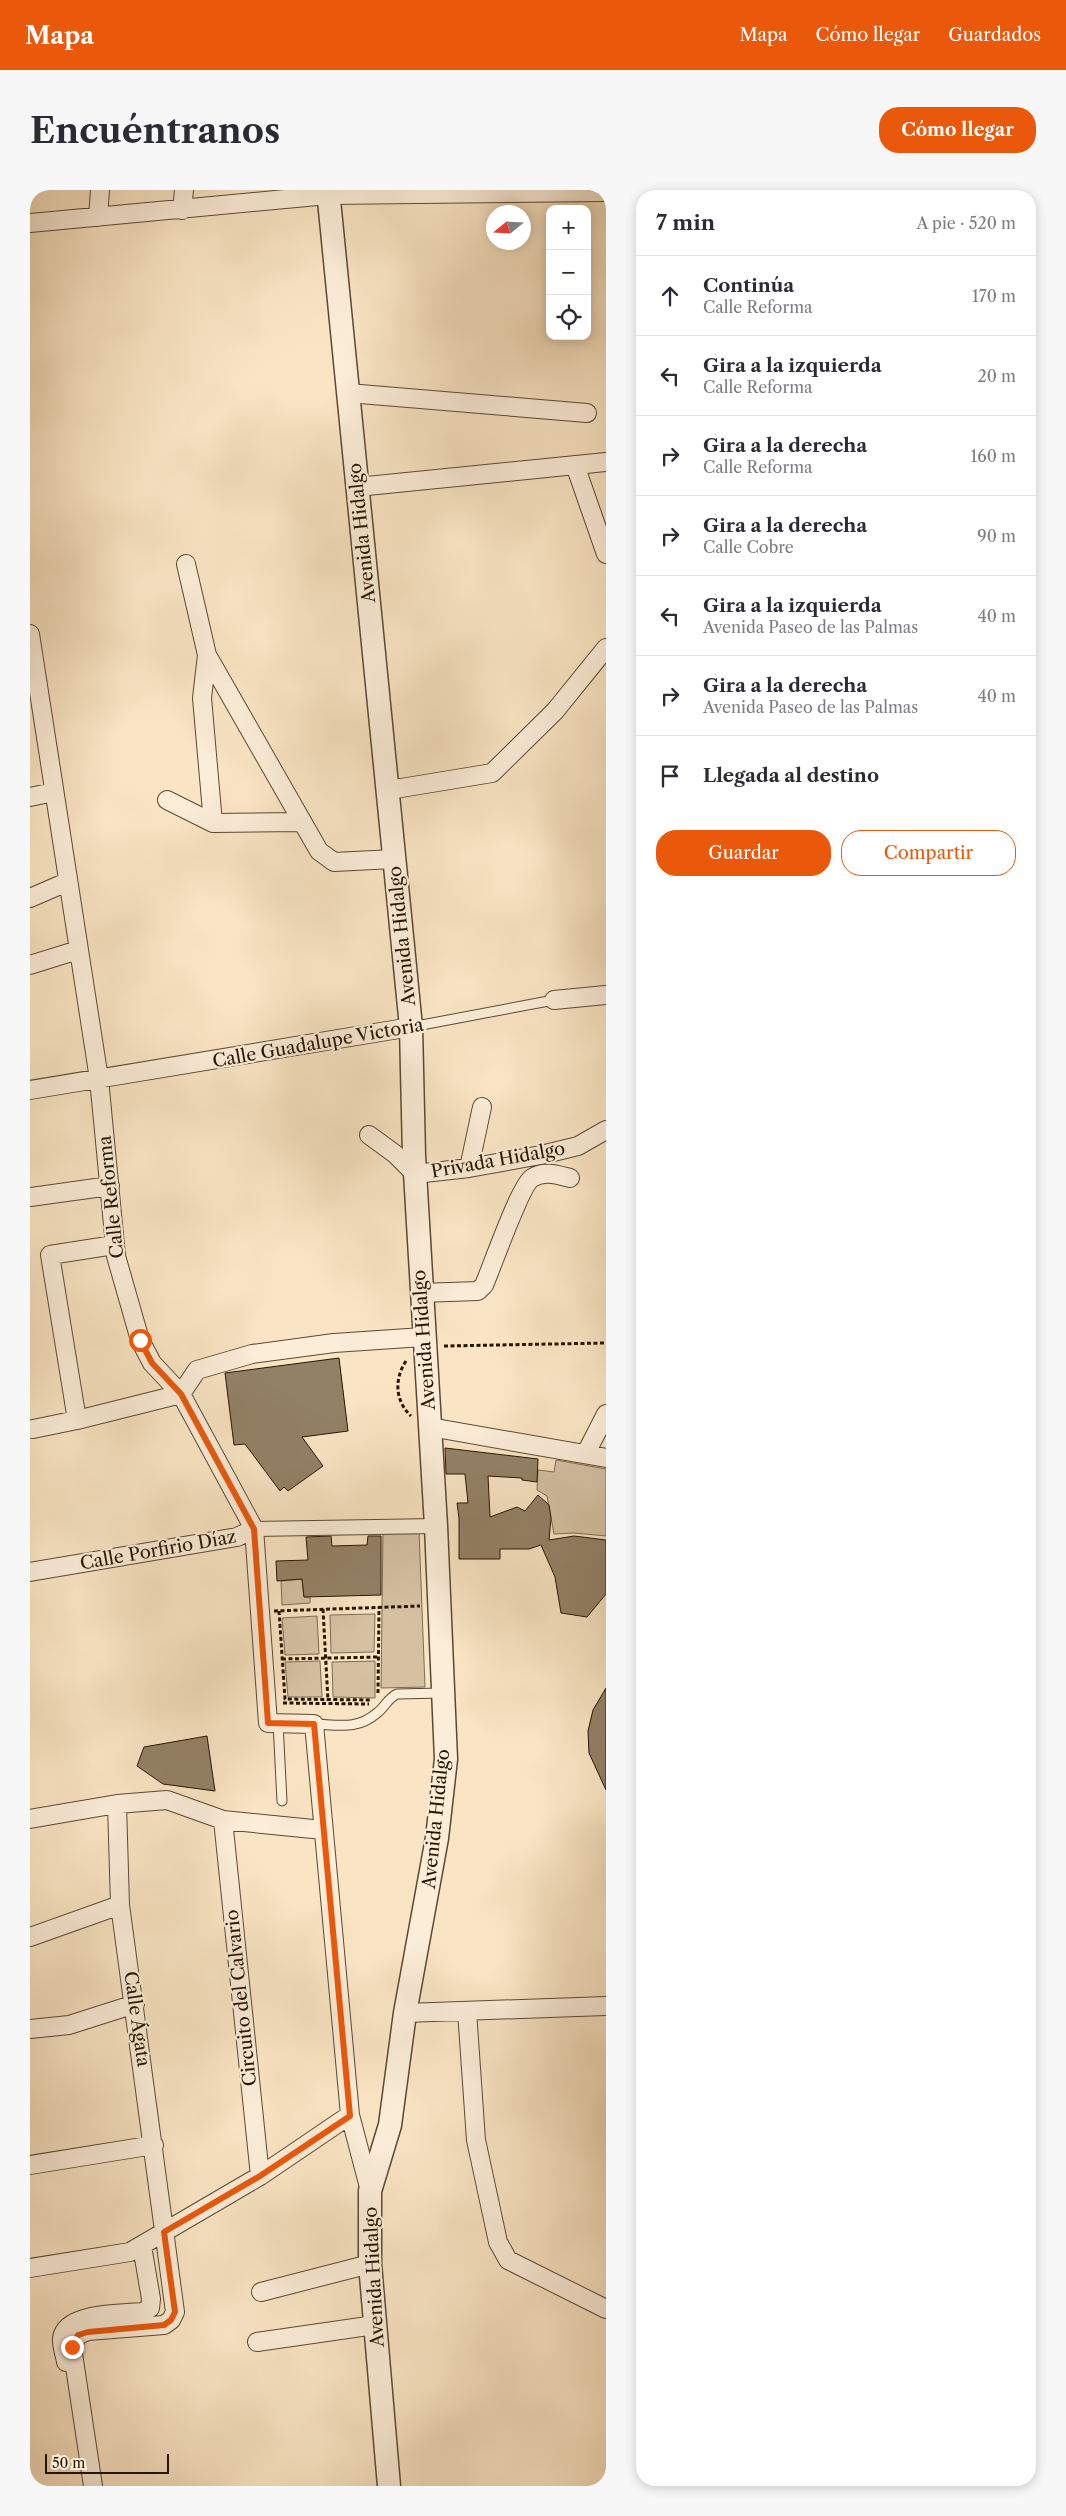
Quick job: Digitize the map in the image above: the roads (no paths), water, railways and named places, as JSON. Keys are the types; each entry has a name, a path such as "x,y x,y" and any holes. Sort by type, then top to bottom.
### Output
{"street":[{"path":"98,217 100,190"},
{"path":"182,210 184,190"},
{"path":"30,223 182,210 328,192 551,202 606,192"},
{"name":"Avenida Hidalgo","path":"328,192 389,790 411,1027 420,1293 436,1526 446,1759 437,1838 405,2013 390,2125 370,2191 370,2264 389,2486"},
{"path":"348,393 587,414"},
{"path":"357,487 606,462"},
{"path":"575,466 606,554"},
{"path":"186,564 206,655 319,852 334,862 394,860"},
{"name":"Calle Reforma","path":"30,634 32,666 54,792 99,1079 114,1245 140,1340 152,1363 181,1394 254,1529 268,1723 278,1723"},
{"path":"389,790 492,773 555,711 606,648"},
{"path":"206,655 202,698 213,823"},
{"path":"30,798 54,792"},
{"path":"167,800 213,823 301,822"},
{"path":"30,898 67,882"},
{"path":"30,966 78,950"},
{"name":"Calle Guadalupe Victoria","path":"554,1000 606,995"},
{"name":"Calle Guadalupe Victoria","path":"30,1090 411,1027"},
{"path":"469,1168 482,1107"},
{"name":"Privada Hidalgo","path":"415,1174 469,1168 541,1155 578,1146 606,1130"},
{"path":"370,1135 395,1154 415,1174"},
{"path":"420,1293 478,1291 484,1285 520,1194 533,1177 551,1173 570,1178"},
{"path":"30,1197 110,1186"},
{"path":"77,1420 50,1255 114,1245"},
{"path":"33,1429 181,1394 197,1370 252,1354 334,1343 424,1342"},
{"path":"586,1453 606,1414"},
{"path":"430,1427 606,1458"},
{"name":"Calle Porfirio Díaz","path":"30,1572 237,1538 254,1529 436,1526"},
{"path":"278,1723 314,1724 350,2116 370,2191"},
{"path":"30,1819 117,1804 167,1800 223,1820 323,1830"},
{"name":"Calle Ágata","path":"67,2342 78,2335 88,2332 164,2325 171,2320 175,2312 135,2004 120,1905 117,1804"},
{"name":"Circuito del Calvario","path":"223,1820 260,2176"},
{"path":"30,1938 120,1905"},
{"path":"30,2029 69,2025 135,2004"},
{"path":"405,2013 606,2006"},
{"path":"467,2011 476,2140 498,2242 508,2260 606,2309"},
{"path":"30,2268 130,2252 260,2176 350,2116"},
{"path":"30,2166 154,2145"},
{"path":"82,2486 67,2342 69,2326 81,2318 143,2312 150,2308 151,2299 142,2246"},
{"path":"261,2292 370,2264"},
{"path":"257,2342 375,2325"},
{"path":"67,2342 93,2486"}],"lane":[{"name":"Calle Guadalupe Victoria","path":"411,1027 554,1000"},
{"path":"314,1724 360,1725 376,1714 396,1694 442,1693"},
{"path":"278,1723 282,1801"}]}
